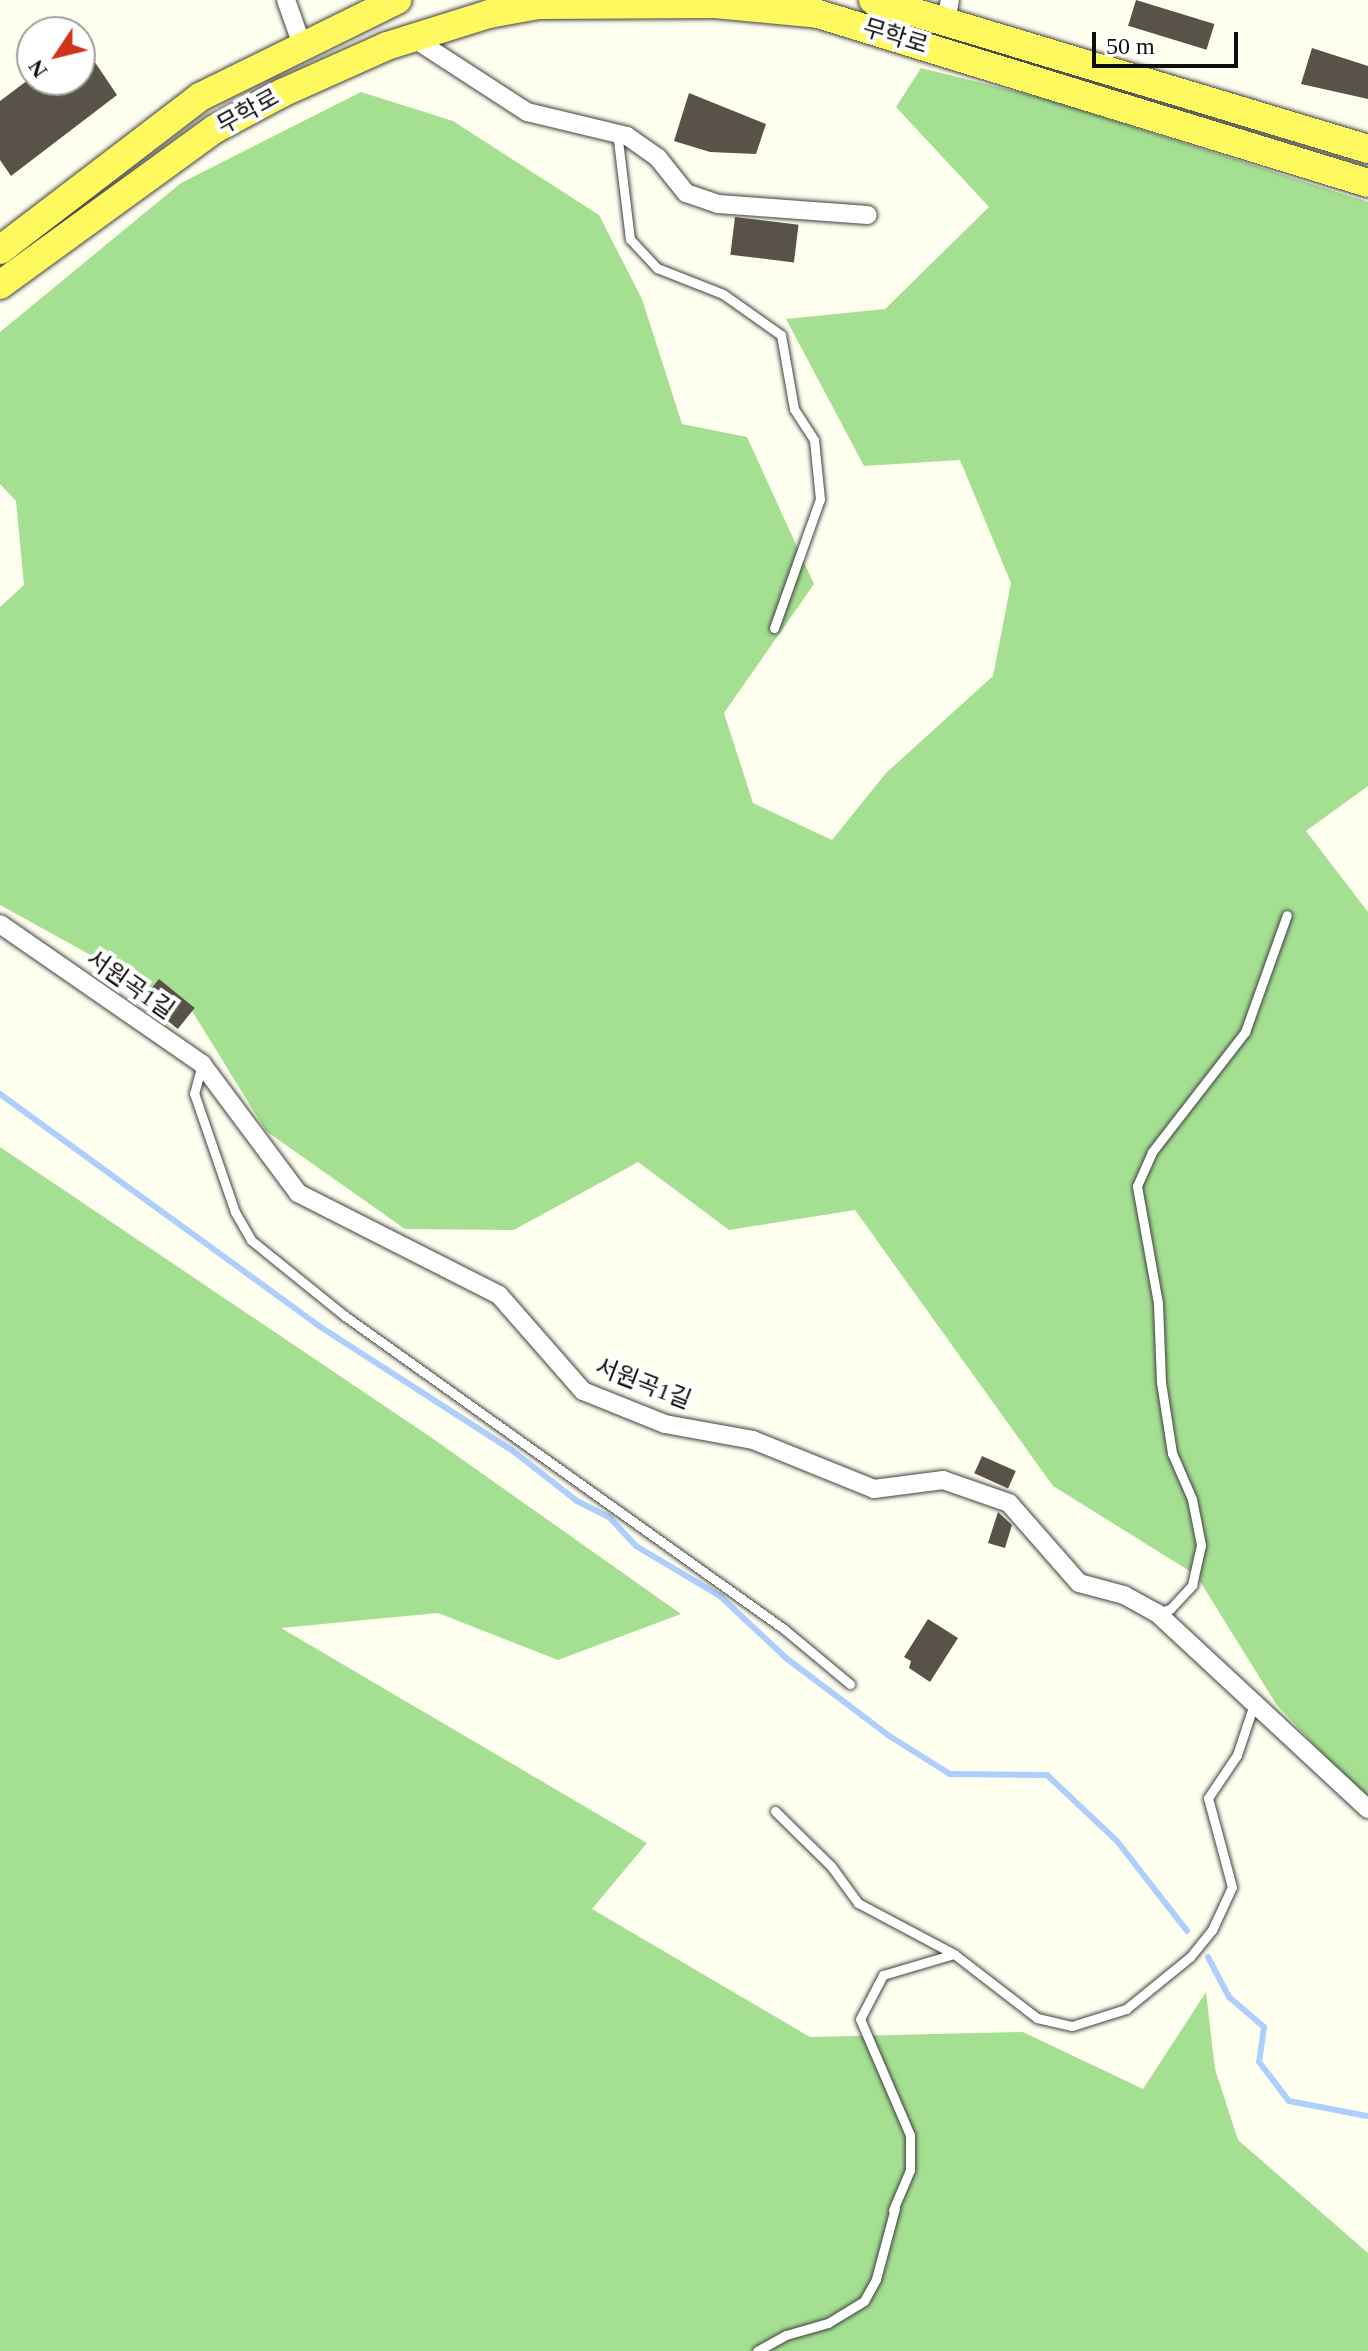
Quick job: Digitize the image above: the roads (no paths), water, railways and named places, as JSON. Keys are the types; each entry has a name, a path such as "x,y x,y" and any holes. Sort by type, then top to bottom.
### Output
{"main road":[{"name":"무학로","path":"0,250 200,97 397,0"},
{"name":"무학로","path":"873,0 948,11 1368,149"},
{"name":"무학로","path":"0,285 215,129 282,93 413,38 489,14 538,5 715,4 818,14 1368,183"}],"street":[{"path":"286,0 302,45"},
{"path":"413,38 527,112 617,132 658,158 686,193 718,204 868,215"},
{"name":"서원곡1길","path":"0,924 202,1064 298,1193 499,1295 583,1391 665,1424 753,1440 874,1489 943,1480 1009,1503 1079,1583 1124,1595 1157,1613 1368,1809"}],"lane":[{"path":"617,132 630,239 657,268 723,294 781,335 794,409 814,440 820,499 774,628"},
{"path":"1157,1613 1170,1609 1192,1585 1201,1545 1192,1499 1172,1453 1161,1382 1158,1303 1137,1186 1152,1152 1245,1032 1287,915"},
{"path":"202,1064 194,1093 235,1212 251,1240 345,1316 784,1629 850,1684"},
{"path":"775,1811 831,1866 858,1903 954,1954 1037,2018 1072,2026 1126,2009 1175,1970 1212,1930 1232,1887 1208,1798 1237,1755 1254,1704"},
{"path":"757,2351 786,2335 828,2323 864,2301 876,2279 910,2170 910,2135 860,2019 883,1975 954,1954"}],"waterway":[{"path":"0,1094 319,1326 513,1451 577,1501 609,1517 636,1546 720,1596 786,1658 891,1737 950,1774 1047,1775 1117,1841 1187,1931"},
{"path":"1208,1957 1229,1997 1264,2027 1259,2062 1289,2101 1368,2116"}]}
